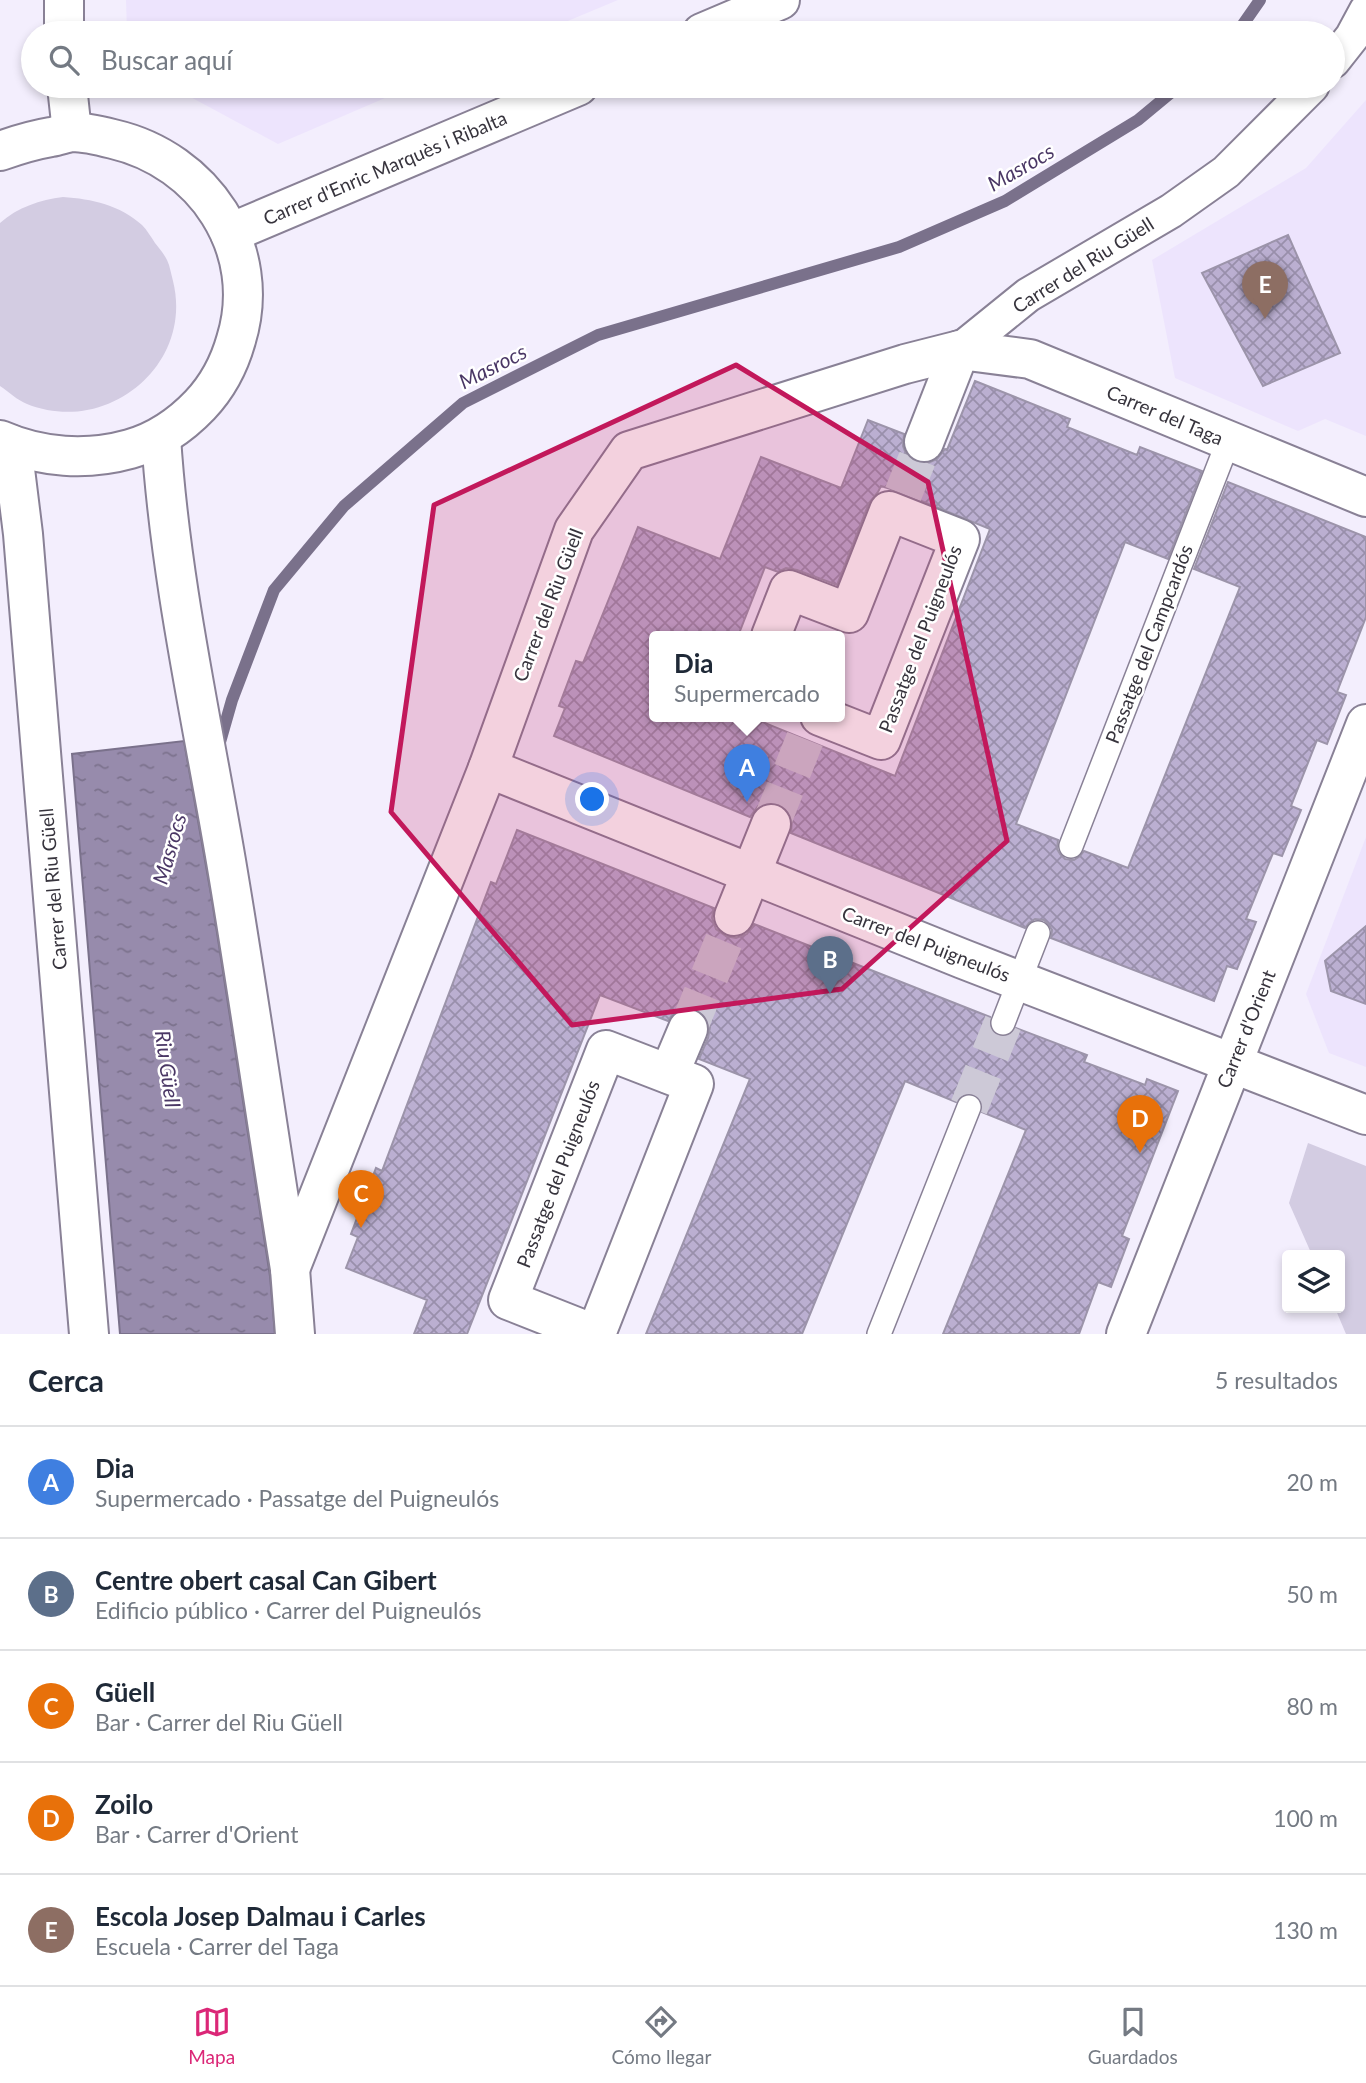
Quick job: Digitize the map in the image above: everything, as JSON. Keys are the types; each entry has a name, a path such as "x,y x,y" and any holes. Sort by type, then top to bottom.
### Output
{"street":[{"path":"64,0 64,21"},
{"path":"730,21 780,0"},
{"path":"1345,46 1366,11"},
{"path":"68,98 72,132"},
{"name":"Carrer d'Enric Marquès i Ribalta","path":"230,233 550,98"},
{"name":"Carrer del Riu Güell","path":"290,1269 488,768 574,530 629,451 905,364 960,350 1028,295 1171,211 1226,172 1300,98"},
{"path":"0,151 34,139 72,132 134,144 161,156 177,166 197,185 223,217 241,274 243,297 242,316 232,353 223,373 210,395 177,427 161,437 121,452 88,457 50,454 6,443"},
{"path":"924,442 960,350"},
{"name":"Carrer del Taga","path":"960,350 1030,359 1366,497"},
{"name":"Carrer del Riu Güell","path":"161,437 164,486 195,689 226,861 290,1269 295,1334"},
{"name":"Carrer del Riu Güell","path":"6,443 20,504 89,1334"},
{"name":"Passatge del Puigneulós","path":"773,631 789,590 849,613 889,511 899,504 960,539 881,740 813,724"},
{"name":"Carrer d'Orient","path":"1126,1334 1366,724"},
{"name":"Carrer del Puigneulós","path":"488,768 1019,981 1366,1115"},
{"path":"734,916 771,824"},
{"path":"669,1074 688,1029"},
{"name":"Passatge del Puigneulós","path":"606,1050 669,1074 694,1084 580,1331 508,1300 606,1050"}],"lane":[{"name":"Passatge del Campcardós","path":"1071,846 1228,442"},
{"path":"1003,1023 1038,933"},
{"path":"878,1334 969,1107"}],"highlighted area":[{"path":"736,365 928,482 1007,841 842,989 572,1025 391,812 434,505"}],"shaded area":[{"path":"126,0 618,0 568,21 127,21"},
{"path":"192,98 385,98 278,144"},
{"path":"1366,100 1366,436 1325,419 1298,431 1175,378 1152,260 1306,168"},
{"path":"63,197 105,204 133,218 142,225 163,253 173,281 176,312 170,340 157,365 138,386 114,401 87,410 57,411 27,404 0,386 0,223 30,205"},
{"path":"1366,837 1366,1067 1329,1053 1306,994"},
{"path":"1308,1143 1366,1166 1366,1334 1346,1334 1337,1313 1345,1313 1345,1250 1310,1250 1289,1203"}],"water":[{"name":"Riu Güell","path":"184,741 212,900 270,1276 275,1334 120,1334 72,754"}],"building":[{"path":"1288,235 1340,353 1263,386 1202,273"},
{"path":"975,381 1070,419 1067,427 1137,455 1140,447 1202,471 1168,559 1125,542 1016,824 1058,840 1057,849 1065,859 1074,860 1084,851 1128,868 1240,587 1194,569 1228,482 1366,537 1366,617 1337,692 1346,695 1327,744 1317,740 1291,806 1301,810 1282,856 1273,853 1246,919 1256,922 1237,969 1227,966 1214,1001 1051,938 1052,930 1044,920 1035,919 1025,928 791,833 792,820 788,810 779,804 769,802 758,806 750,817 554,736 565,708 559,706 576,661 583,663 638,527 720,559 761,457 841,488 868,420 904,434 903,446 907,456 917,463 928,463 937,459 947,450"},
{"path":"517,830 714,908 712,918 716,929 726,936 736,938 747,934 754,924 990,1017 989,1026 997,1036 1006,1037 1016,1028 1087,1055 1084,1062 1145,1085 1147,1079 1178,1091 1122,1236 1129,1239 1111,1287 1098,1282 1079,1334 943,1334 1026,1130 982,1112 983,1104 975,1094 966,1093 956,1102 905,1081 802,1334 646,1334 750,1079 699,1059 710,1027 706,1016 697,1009 685,1007 674,1012 668,1021 600,995 467,1334 414,1334 427,1300 346,1268 358,1237 351,1234 376,1168 382,1171 491,882 496,884"},
{"path":"1366,926 1366,1004 1331,991 1325,961"}],"waterway":[{"name":"Masrocs","path":"1245,21 1260,0"},
{"name":"Masrocs","path":"218,749 232,700 274,590 344,506 463,403 598,335 899,247 1005,201 1138,120 1165,98"}],"tunnel":[{"path":"903,494 924,442"},
{"path":"771,824 805,739"},
{"path":"688,1029 734,916"},
{"path":"969,1107 1003,1023"}],"place":[{"name":"Escola Josep Dalmau i Carles","path":"1265,319"},
{"name":"Dia","path":"747,802"},
{"name":"Centre obert casal Can Gibert","path":"830,994"},
{"name":"Zoilo","path":"1140,1153"},
{"name":"Güell","path":"361,1228"}]}
